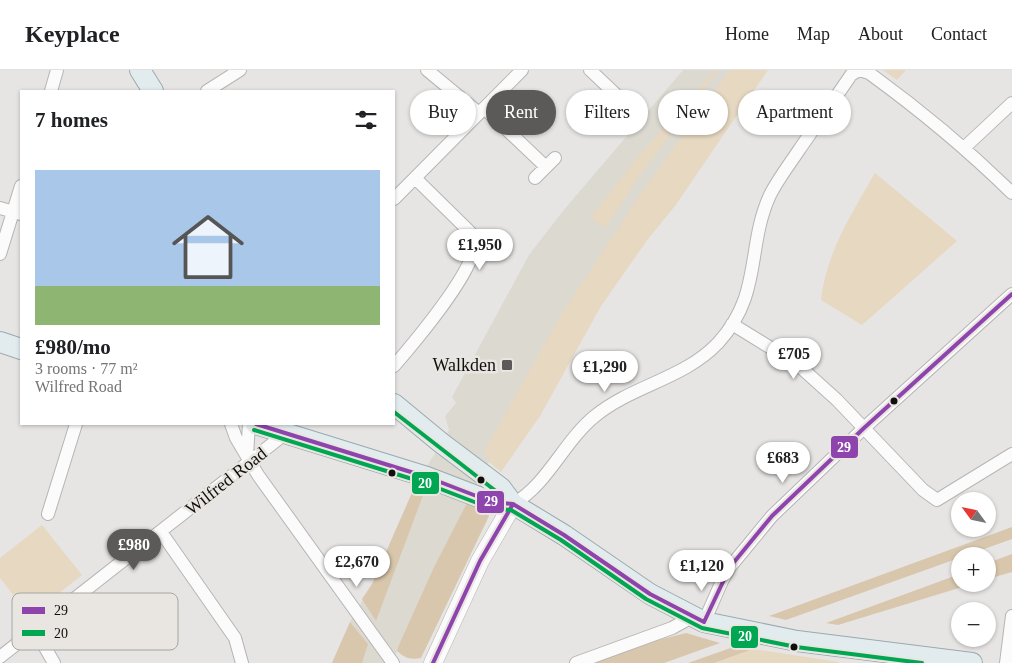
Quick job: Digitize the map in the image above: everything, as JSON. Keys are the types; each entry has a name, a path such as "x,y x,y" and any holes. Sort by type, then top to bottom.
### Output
{"main road":[{"path":"140,70 152,90"},
{"path":"0,342 20,349"},
{"path":"395,405 501,488 513,504 564,535 650,594 698,619 729,628 797,641 972,663"},
{"path":"259,425 451,486 492,502 513,504"},
{"path":"451,486 461,476 465,460"}],"street":[{"path":"50,90 57,70"},
{"path":"210,90 240,70"},
{"path":"427,70 550,163 535,178"},
{"path":"395,198 522,70"},
{"path":"590,70 605,90"},
{"path":"433,663 480,561 513,504 528,494 596,415 626,396 692,366 717,344 732,324 744,302 752,279 760,227 771,195 851,76 859,70 869,73 889,87 965,147 1012,193"},
{"path":"965,147 1012,103"},
{"path":"395,365 439,311 472,258 480,237 415,178"},
{"path":"0,254 17,213 20,193"},
{"path":"0,208 17,213"},
{"path":"576,663 698,619 744,549 790,496 1012,294"},
{"path":"732,324 796,364 838,400 923,490 937,500 1012,454"},
{"path":"48,514 76,425"},
{"path":"230,425 236,438 249,458 393,663"},
{"path":"249,425 249,458"},
{"name":"Wilfred Road","path":"83,593 161,532 249,458 286,433"},
{"path":"161,532 235,638 242,663"},
{"path":"1006,663 1012,616"},
{"name":"Wilfred Road","path":"0,657 12,648"},
{"path":"47,650 54,663"}],"shaded area":[{"path":"683,70 741,70 728,90 666,90"},
{"path":"715,70 718,70 703,90 697,90"},
{"path":"730,70 768,70 754,90 738,90 738,114 728,128 728,90 716,90"},
{"path":"883,70 906,70 897,80"},
{"path":"658,99 658,135 698,135 520,403 433,569 392,663 332,663 350,622 372,584 415,486 449,430 445,416 456,403 452,397 529,255 563,211 628,135 648,135 648,111"},
{"path":"658,134 670,135 605,228 590,218"},
{"path":"683,135 724,135 675,206 648,239 601,306 540,416 501,472 489,462 490,458 484,451 559,318 641,193"},
{"path":"875,173 957,241 862,325 821,300 828,266 834,250 849,218"},
{"path":"415,486 425,490 376,621 362,599 372,584"},
{"path":"468,501 486,511 489,516 421,658 408,658 397,651 399,645 433,569"},
{"path":"42,525 82,575 59,593 12,593 0,578 0,558"},
{"path":"1012,527 1012,539 990,547 957,547 982,538 996,538 996,533"},
{"path":"951,549 951,561 786,620 769,616"},
{"path":"1012,554 1012,572 996,577 996,560"},
{"path":"951,577 951,590 838,625 826,623"},
{"path":"350,622 368,644 362,663 332,663"},
{"path":"686,633 720,643 664,663 591,663 650,642"},
{"path":"739,645 753,649 714,663 688,663"},
{"path":"753,649 839,662 839,663 714,663"}],"transit line":[{"name":"29","path":"704,622 730,567 772,516 864,428 1012,294"},
{"name":"20","path":"395,413 497,492"},
{"name":"29","path":"259,425 427,477 492,502 513,504 564,535 650,594 704,622"},
{"name":"20","path":"254,430 425,483 490,508 511,510 561,540 646,599 702,628 796,647 922,663"},
{"name":"29","path":"433,663 480,561 513,504"}],"place":[{"name":"Walkden","path":"507,365"}]}
